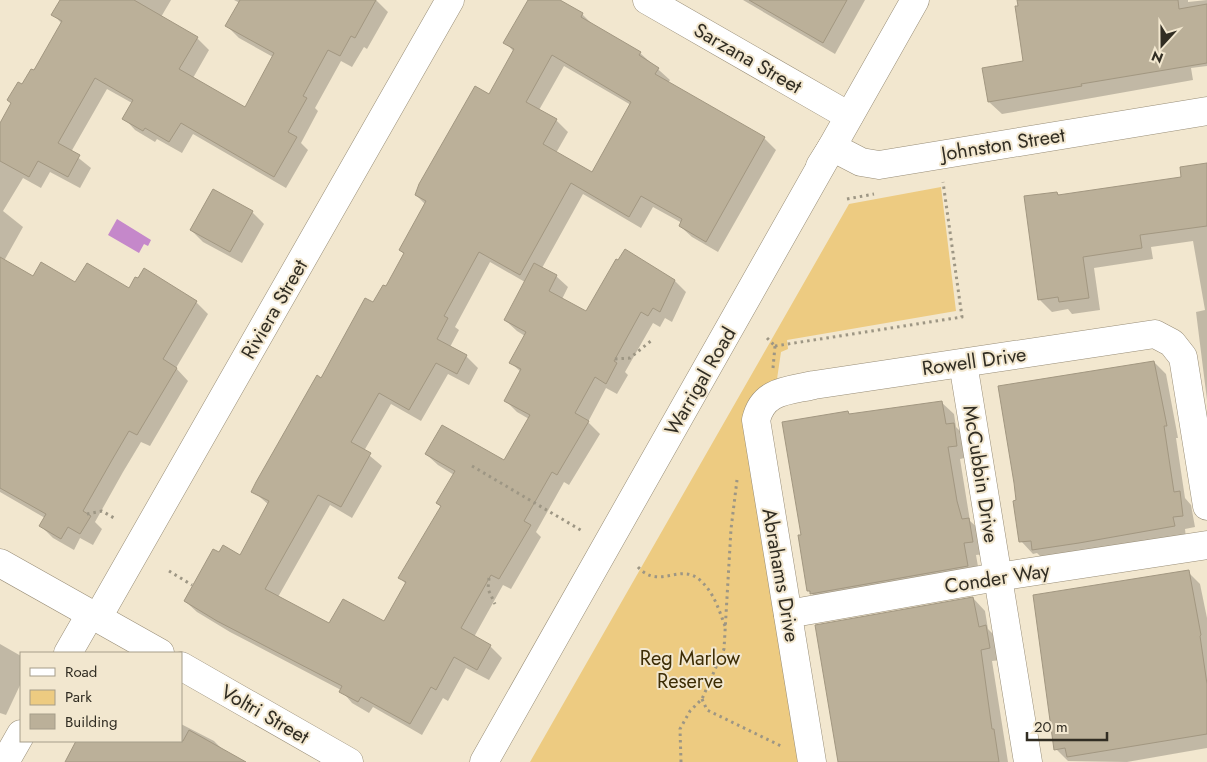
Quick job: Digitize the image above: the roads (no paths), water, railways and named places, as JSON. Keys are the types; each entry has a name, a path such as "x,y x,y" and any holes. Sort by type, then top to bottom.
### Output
{"main road":[{"name":"Riviera Street","path":"69,652 94,615 450,0"},
{"name":"Sarzana Street","path":"647,0 849,116"},
{"name":"Warrigal Road","path":"484,762 915,0"},
{"name":"Johnston Street","path":"816,173 832,147 862,162 879,165 1207,111"},
{"name":"Rowell Drive","path":"773,383 814,385 1155,334 1172,343 1183,357 1207,506"},
{"name":"McCubbin Drive","path":"963,363 1028,762"},
{"name":"Abrahams Drive","path":"773,383 756,420 812,762"},
{"name":"Conder Way","path":"788,614 998,577 1207,545"},
{"path":"0,563 158,652"},
{"name":"Voltri Street","path":"182,667 349,762"},
{"path":"5,762 20,736"}],"park label":[{"name":"Reg Marlow Reserve","path":"690,670"}]}
